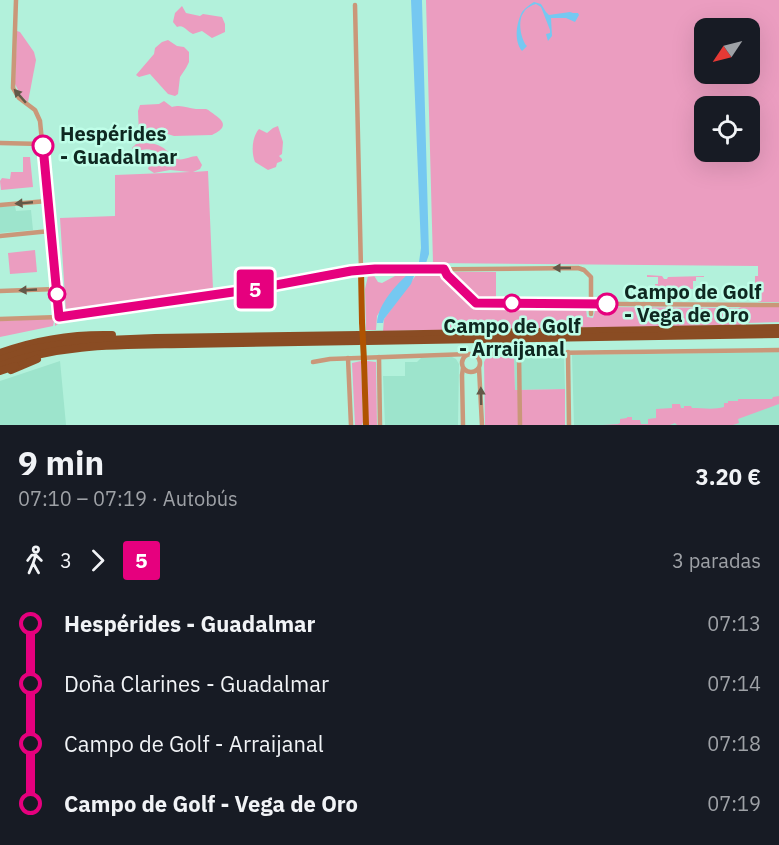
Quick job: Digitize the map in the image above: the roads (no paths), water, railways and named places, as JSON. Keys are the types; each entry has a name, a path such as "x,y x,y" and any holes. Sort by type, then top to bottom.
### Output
{"highway":[{"path":"0,366 34,355 97,346 779,328"},
{"path":"0,360 32,349 67,342 155,338 779,334"},
{"path":"0,353 46,340 72,336 115,335 155,338"},
{"path":"0,374 37,359 82,351 134,348 141,345"}],"main road":[{"path":"361,270 366,425"}],"street":[{"path":"16,0 13,88 19,98 38,114 40,121 59,317"},
{"path":"355,5 361,270"},
{"path":"0,143 43,145"},
{"path":"0,205 47,201"},
{"path":"0,236 50,231"},
{"path":"0,319 59,317 254,289 361,270 444,269 578,268 591,277 591,314"},
{"path":"444,269 447,275 476,303 779,305"},
{"path":"0,291 56,289"},
{"path":"313,362 348,358 492,353 779,350"},
{"path":"568,352 569,425"},
{"path":"450,355 456,356 466,371 475,372 486,355 492,353"},
{"path":"519,353 520,425"},
{"path":"463,425 463,365 464,357 471,354 478,356 480,365 482,425"},
{"path":"379,357 380,425"},
{"path":"348,358 351,425"}],"water":[{"path":"411,0 422,0 429,254 423,265 419,262 421,248"},
{"path":"534,2 541,4 549,15 570,12 579,15 575,22 566,18 551,18 552,36 548,41 546,34 550,33 550,30 541,7 536,4 529,7 522,16 520,25 527,46 522,51 517,37 518,22 522,12"},
{"path":"410,272 414,276 411,284 383,323 377,323 384,302"}],"place":[{"name":"Hespérides - Guadalmar","path":"43,146"},
{"name":"Campo de Golf - Arraijanal","path":"512,303"},
{"name":"Campo de Golf - Vega de Oro","path":"607,304"}]}
